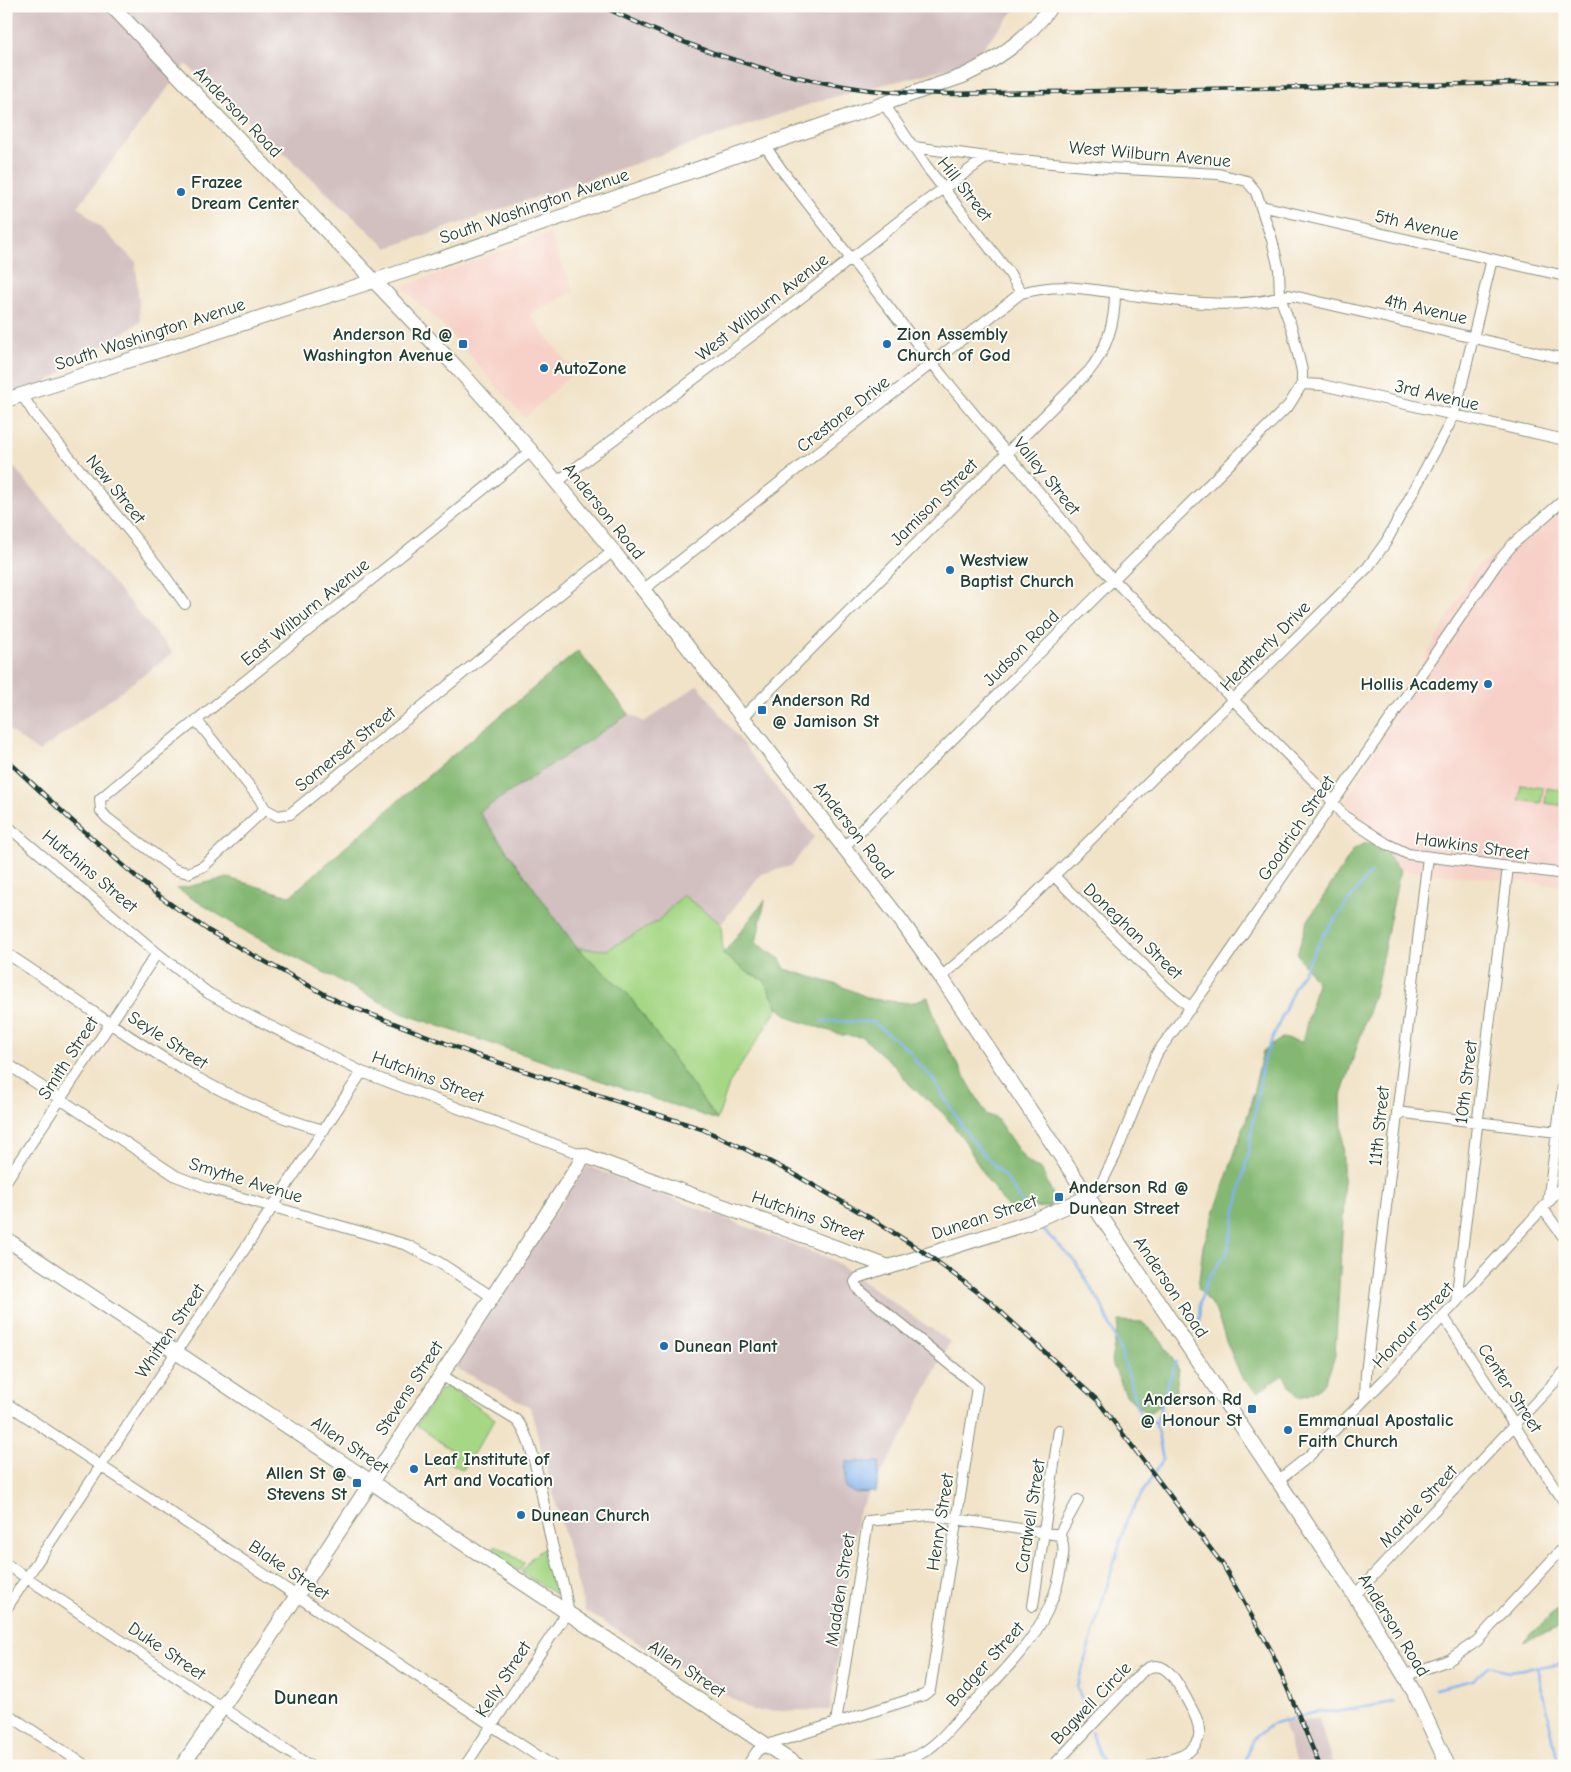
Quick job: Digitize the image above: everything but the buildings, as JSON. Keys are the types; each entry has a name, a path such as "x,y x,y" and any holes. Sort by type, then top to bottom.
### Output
{"main road":[{"name":"Anderson Road","path":"112,6 460,371 532,451 613,551 844,847 941,977 1278,1480 1404,1676 1448,1766"},
{"name":"South Washington Avenue","path":"6,400 374,281 963,76 986,65 1028,33 1051,6"},
{"name":"Hutchins Street","path":"583,1155 890,1267"},
{"name":"Stevens Street","path":"182,1766 371,1482 491,1296 578,1166 583,1155"},
{"name":"Dunean Street","path":"890,1267 1028,1223 1088,1197"},
{"name":"Allen Street","path":"6,1238 798,1766"}],"street":[{"name":"Hill Street","path":"884,104 944,188 1010,274 1022,294"},
{"name":"Valley Street","path":"765,146 933,364 1113,579 1333,803"},
{"name":"West Wilburn Avenue","path":"914,147 987,157 1107,168 1230,175 1250,183 1261,206 1279,269 1280,297 1292,329 1302,371 1302,384"},
{"name":"West Wilburn Avenue","path":"557,482 987,157"},
{"name":"5th Avenue","path":"1261,206 1565,276"},
{"name":"Heatherly Drive","path":"941,977 1020,910 1376,558 1409,501 1453,415 1492,259"},
{"name":"Crestone Drive","path":"643,590 1022,294 1057,286 1210,302 1265,301 1280,297"},
{"name":"Jamison Street","path":"743,717 1097,361 1108,338 1115,293"},
{"name":"4th Avenue","path":"1280,297 1289,295 1302,297 1565,359"},
{"name":"3rd Avenue","path":"1302,384 1322,385 1565,440"},
{"name":"Judson Road","path":"844,847 1289,405 1302,384"},
{"name":"New Street","path":"22,395 35,415 157,565 186,604"},
{"name":"East Wilburn Avenue","path":"265,809 204,866 199,870 188,873 174,869 107,818 101,811 100,799 532,451"},
{"name":"Goodrich Street","path":"1088,1197 1099,1188 1115,1156 1157,1052 1191,1008 1498,562 1514,543 1565,499"},
{"name":"Somerset Street","path":"265,809 278,816 290,814 613,551"},
{"path":"197,721 259,798 265,809"},
{"name":"Hawkins Street","path":"1333,803 1344,816 1387,844 1414,856 1565,874"},
{"name":"Hutchins Street","path":"6,826 157,953 208,993 362,1072 583,1155"},
{"name":"11th Street","path":"1365,1399 1366,1373 1428,857"},
{"name":"10th Street","path":"1456,1302 1508,867"},
{"name":"Doneghan Street","path":"1054,876 1165,986 1191,1008"},
{"name":"Seyle Street","path":"6,953 207,1084 272,1112 324,1130"},
{"name":"Smith Street","path":"6,1181 157,953"},
{"name":"Smythe Avenue","path":"6,1063 176,1176 207,1188 407,1245 437,1261 491,1296"},
{"path":"1565,1070 1561,1132 1546,1206 1565,1240"},
{"name":"Whitten Street","path":"6,1609 362,1072"},
{"path":"1398,1112 1561,1132"},
{"name":"Honour Street","path":"1278,1480 1308,1457 1365,1399 1565,1184"},
{"name":"Henry Street","path":"767,1745 928,1694 977,1387 858,1289 855,1282 858,1278 890,1267"},
{"name":"Center Street","path":"1444,1316 1565,1503"},
{"name":"Marble Street","path":"1354,1596 1565,1371"},
{"path":"441,1375 516,1420 521,1425 531,1451 552,1546 567,1594 568,1611"},
{"name":"Blake Street","path":"6,1403 553,1766"},
{"name":"Cardwell Street","path":"1033,1606 1060,1430"},
{"path":"957,1520 1043,1531 1059,1535 1078,1500"},
{"name":"Madden Street","path":"836,1722 868,1522 921,1516 957,1520"},
{"name":"Badger Street","path":"855,1766 898,1761 921,1754 933,1745 1007,1670 1040,1626 1052,1603 1062,1564 1064,1544 1059,1535"},
{"path":"1404,1676 1449,1660 1478,1641 1565,1546"},
{"name":"Duke Street","path":"6,1564 310,1766"},
{"name":"Kelly Street","path":"464,1766 493,1726 568,1611"},
{"name":"Bagwell Circle","path":"1053,1766 1142,1672 1156,1666 1163,1667 1175,1677 1196,1718 1199,1731 1198,1739 1190,1751 1150,1766"},
{"path":"6,1713 86,1766"},
{"path":"747,1766 757,1751 767,1745"}],"shaded area":[{"path":"6,6 1018,6 970,63 822,100 387,248 186,64 78,206 136,262 140,322 6,408"},
{"path":"549,234 574,292 529,314 574,372 525,418 448,331 402,287"},
{"path":"6,458 173,653 39,752 6,728"},
{"name":"Hollis Academy","path":"1565,509 1565,886 1400,870 1346,802 1476,567"},
{"path":"698,685 814,837 791,866 761,874 721,924 683,895 658,921 607,950 577,948 478,812 629,714 644,722"},
{"path":"587,1166 831,1259 950,1342 899,1443 858,1512 830,1710 753,1711 585,1611 530,1407 451,1365"},
{"path":"1281,1717 1296,1722 1319,1718 1333,1766 1298,1766"}],"green space":[{"path":"578,651 629,714 479,812 577,948 627,993 717,1120 404,1014 250,934 177,889 228,878 290,896 405,795"},
{"path":"1521,785 1543,788 1541,803 1519,800"},
{"path":"1547,788 1565,791 1565,806 1545,803"},
{"path":"1366,843 1378,843 1400,870 1376,988 1341,1096 1344,1201 1335,1355 1327,1377 1319,1388 1313,1392 1298,1397 1283,1375 1258,1392 1242,1378 1215,1309 1198,1288 1203,1246 1249,1111 1263,1051 1282,1038 1302,1042 1317,983 1297,954 1307,922 1354,849"},
{"path":"683,895 721,924 723,954 747,972 764,980 778,1008 730,1082 717,1120 627,993 577,948 607,950 658,921"},
{"path":"765,900 756,943 780,959 785,969 841,986 871,999 909,1003 928,997 940,1033 986,1114 997,1119 1025,1160 1042,1171 1053,1195 1050,1207 1009,1209 984,1175 965,1141 943,1113 910,1085 893,1064 862,1037 842,1035 793,1019 778,1008 764,980 747,972 723,954"},
{"path":"1119,1321 1142,1322 1161,1340 1179,1370 1175,1396 1147,1414 1126,1395 1111,1361"},
{"path":"449,1387 495,1419 463,1470 447,1461 452,1451 417,1425 441,1389"},
{"path":"496,1545 524,1563 519,1571 492,1553"},
{"path":"544,1548 558,1593 555,1594 521,1572 531,1558"},
{"path":"1565,1603 1565,1625 1523,1642"}],"water":[{"path":"846,1462 880,1462 876,1492 854,1493 845,1487"}],"waterway":[{"path":"1199,1329 1200,1302 1208,1278 1227,1253 1248,1154 1263,1061 1295,986 1324,934 1370,873"},
{"path":"822,1021 873,1022 911,1052 915,1061 931,1076 964,1129 981,1152 1005,1177 1029,1212"},
{"path":"1043,1230 1074,1260 1101,1304 1123,1357 1140,1414 1156,1424"},
{"path":"1088,1717 1077,1687 1127,1519 1163,1459 1156,1424 1167,1385 1176,1362"},
{"path":"1435,1689 1473,1680 1489,1666 1509,1671 1565,1663"},
{"path":"1537,1667 1559,1766"},
{"path":"1244,1766 1252,1740 1271,1725 1319,1711 1336,1712 1394,1702"},
{"path":"1091,1732 1105,1766"}],"railway":[{"path":"602,6 663,34 757,67 856,88 903,93 951,94 1565,82"},
{"path":"6,759 70,819 155,893 209,931 339,1002 479,1056 702,1129 741,1147 794,1174 877,1222 928,1255 987,1299 1097,1400 1223,1565 1272,1652 1320,1766"}],"place":[{"name":"Frazee Dream Center","path":"181,192"},
{"name":"Anderson Rd @ Washington Avenue","path":"463,344"},
{"name":"Zion Assembly Church of God","path":"887,344"},
{"name":"AutoZone","path":"544,368"},
{"name":"Westview Baptist Church","path":"950,570"},
{"name":"Hollis Academy","path":"1488,684"},
{"name":"Anderson Rd @ Jamison St","path":"762,710"},
{"name":"Anderson Rd @ Dunean Street","path":"1059,1197"},
{"name":"Dunean Plant","path":"664,1346"},
{"name":"Anderson Rd @ Honour St","path":"1252,1409"},
{"name":"Emmanual Apostalic Faith Church","path":"1288,1430"},
{"name":"Leaf Institute of Art and Vocation","path":"414,1469"},
{"name":"Allen St @ Stevens St","path":"357,1483"},
{"name":"Dunean Church","path":"521,1515"}],"district":[{"name":"Dunean","path":"306,1697"}]}
